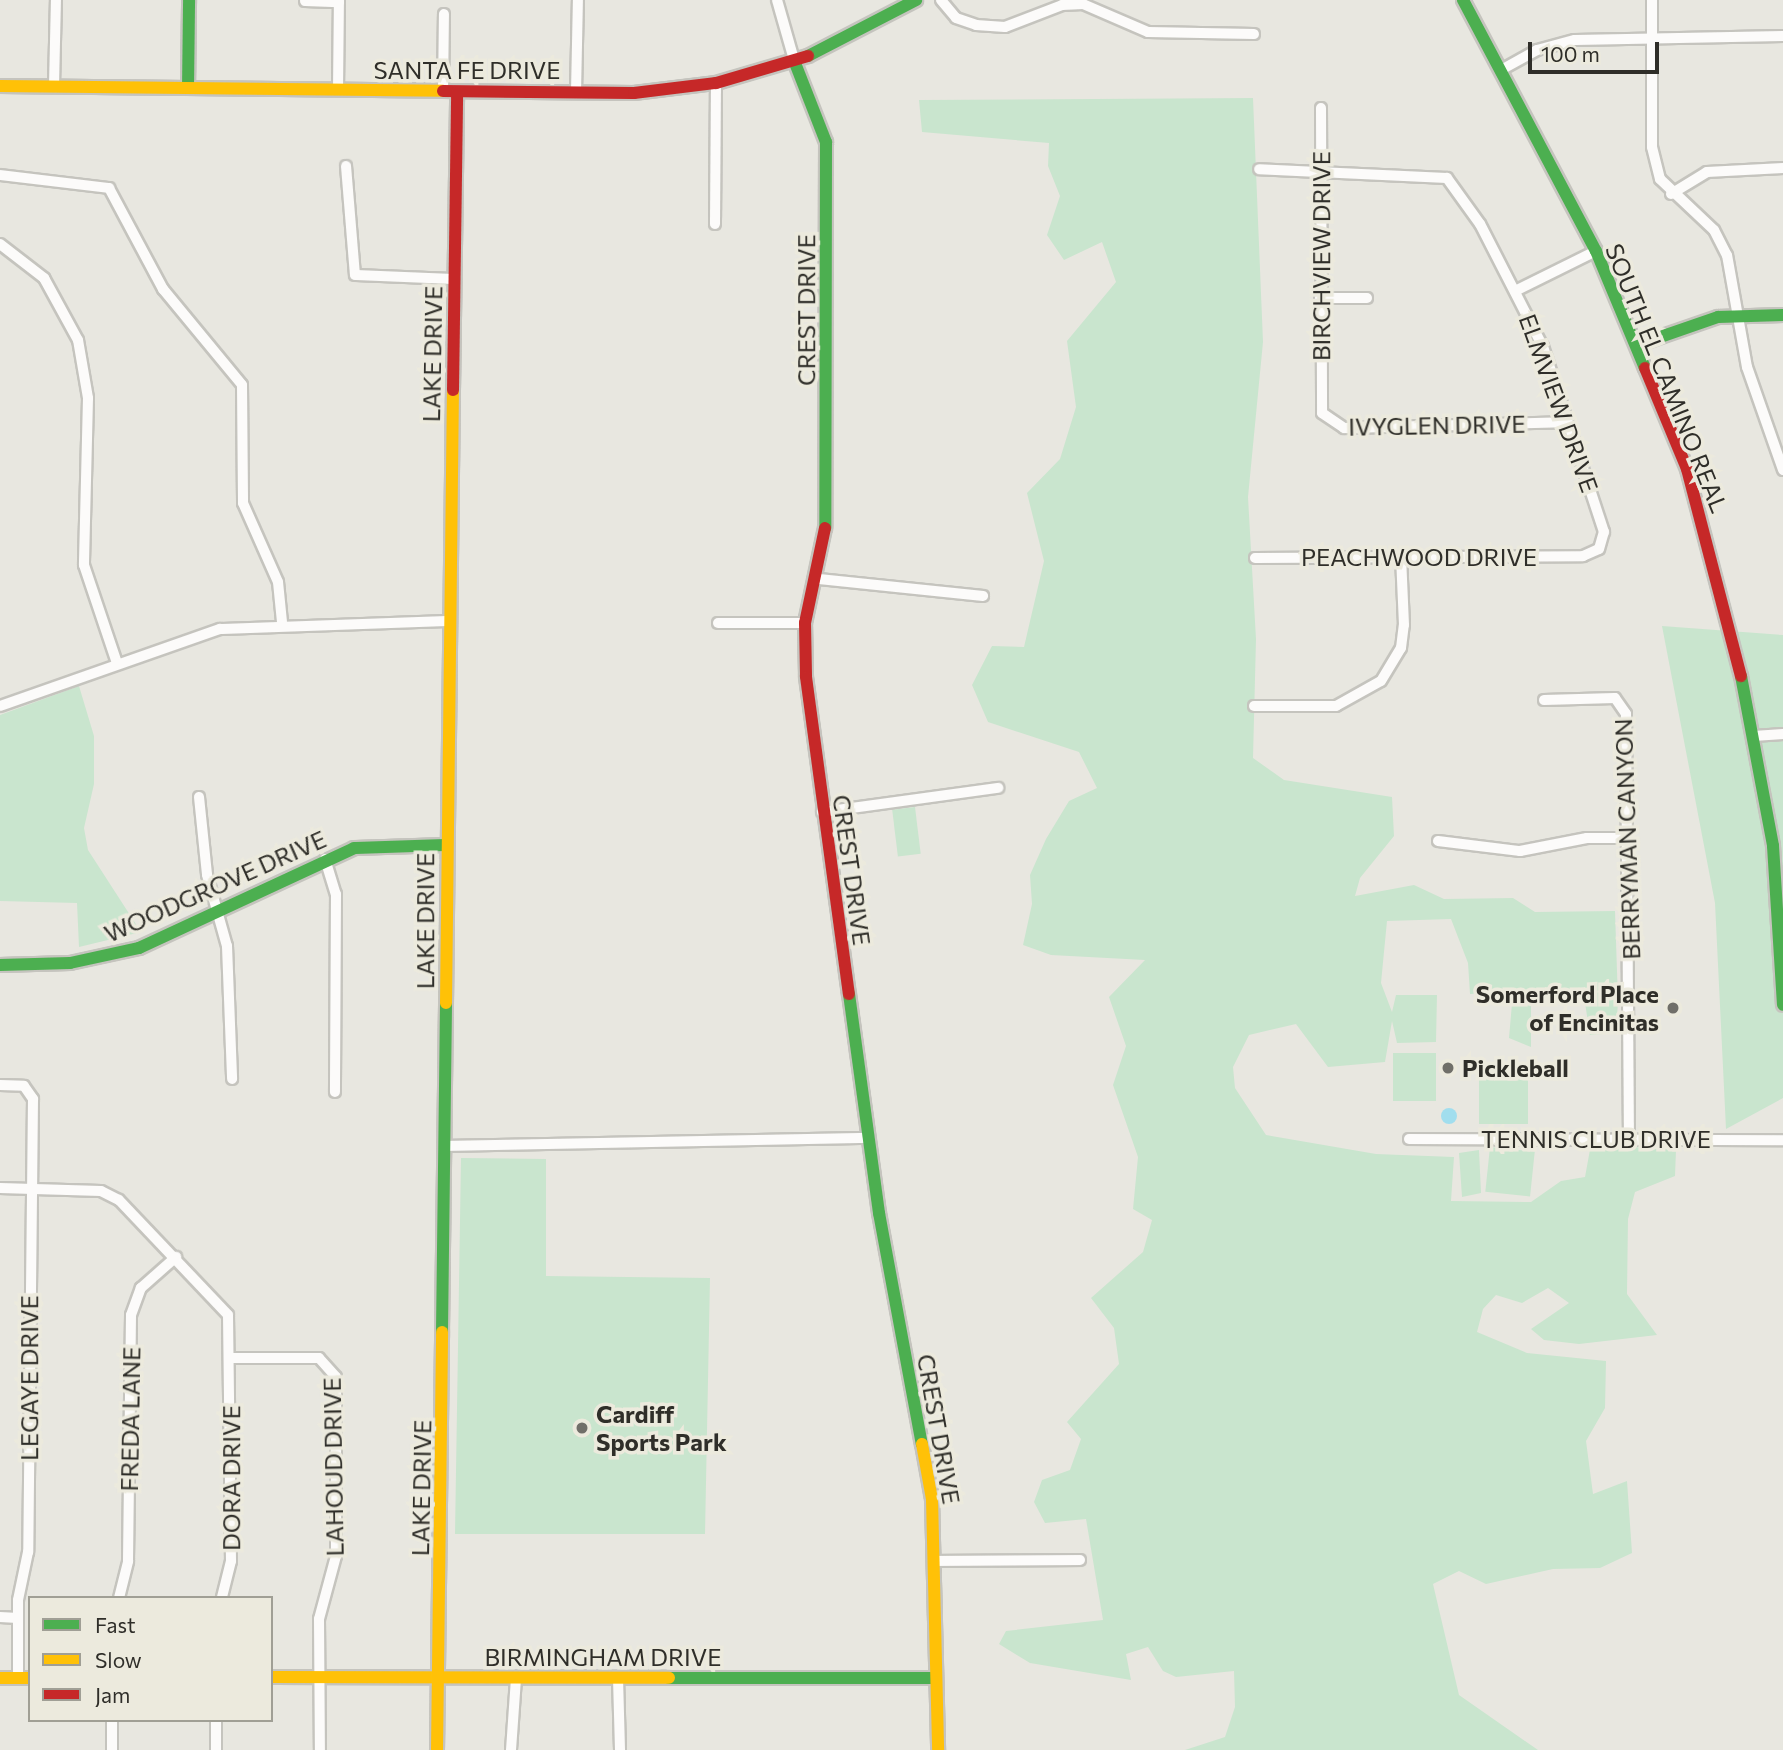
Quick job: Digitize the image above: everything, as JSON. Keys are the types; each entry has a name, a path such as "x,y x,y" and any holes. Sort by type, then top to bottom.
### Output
{"main road":[{"path":"188,88 189,0"},
{"name":"SANTA FE DRIVE","path":"0,86 576,92 716,83 795,63 916,0"},
{"name":"SOUTH EL CAMINO REAL","path":"1463,0 1596,251 1637,345 1713,557 1754,736 1773,846 1783,1005"},
{"name":"CREST DRIVE","path":"795,63 820,121 826,156 827,481 819,579 805,623 822,812 868,1138 932,1499 938,1750"},
{"name":"LAKE DRIVE","path":"437,1750 448,1146 446,845 457,92"},
{"path":"1637,345 1740,314 1783,315"},
{"name":"WOODGROVE DRIVE","path":"0,965 105,958 354,848 446,845"},
{"name":"BIRMINGHAM DRIVE","path":"273,1677 936,1678"},
{"path":"0,1678 24,1678"}],"street":[{"path":"54,86 56,0"},
{"path":"576,92 578,0"},
{"name":"CREST DRIVE","path":"777,0 795,63"},
{"path":"941,0 956,18 976,25 1005,27 1062,5 1083,4 1149,32 1254,34"},
{"path":"1652,0 1652,147 1671,194 1714,230 1727,255 1740,314 1749,376 1783,470"},
{"path":"305,1 339,1 338,90"},
{"path":"443,92 444,14"},
{"path":"1501,70 1563,41 1783,36"},
{"path":"715,224 716,83"},
{"name":"BIRCHVIEW DRIVE","path":"1320,405 1321,108"},
{"path":"346,166 355,275 454,279"},
{"path":"1671,194 1707,173 1783,168"},
{"path":"1259,169 1322,170"},
{"name":"ELMVIEW DRIVE","path":"1322,170 1443,175 1517,290 1567,422 1604,532 1599,549 1583,555"},
{"path":"0,176 109,188 163,289 242,385 243,503 278,582 282,622"},
{"path":"0,244 44,278 62,302 81,352 88,398 84,565 117,663"},
{"path":"1517,290 1596,251"},
{"path":"1320,298 1367,298"},
{"name":"IVYGLEN DRIVE","path":"1320,405 1334,425 1343,428 1567,422"},
{"name":"PEACHWOOD DRIVE","path":"1255,558 1583,555"},
{"path":"1254,706 1336,706 1381,681 1401,649 1405,625 1401,557"},
{"path":"819,579 983,596"},
{"path":"0,706 199,634 282,622 449,621"},
{"path":"718,623 805,623"},
{"name":"BERRYMAN CANYON","path":"1544,700 1615,698 1623,706 1626,838 1633,944 1629,1139"},
{"path":"1754,736 1783,734"},
{"path":"822,812 998,788"},
{"path":"199,797 216,909 227,946 232,1079"},
{"path":"1438,841 1520,851 1587,838 1626,838"},
{"path":"325,859 336,894 335,1092"},
{"name":"LEGAYE DRIVE","path":"0,1084 18,1084 33,1099 28,1552 18,1618 24,1678"},
{"path":"448,1146 713,1145 868,1138"},
{"name":"TENNIS CLUB DRIVE","path":"1409,1139 1783,1140"},
{"name":"DORA DRIVE","path":"0,1188 101,1191 119,1200 176,1257 228,1315 232,1358 231,1561 222,1596"},
{"name":"FREDA LANE","path":"119,1596 128,1561 131,1315 141,1288 176,1257"},
{"name":"LAHOUD DRIVE","path":"232,1358 318,1358 336,1377 336,1556 319,1619 320,1750"},
{"path":"933,1561 1080,1560"},
{"path":"0,1617 18,1618"},
{"path":"511,1750 516,1678"},
{"path":"618,1678 620,1750"},
{"path":"112,1722 112,1750"},
{"path":"216,1722 216,1750"}],"green space":[{"path":"1253,98 1263,342 1248,497 1256,639 1253,758 1284,780 1392,797 1394,836 1360,878 1355,896 1414,885 1444,899 1513,898 1535,912 1615,911 1618,1001 1616,1033 1590,1035 1583,990 1531,1001 1531,1047 1509,1038 1513,992 1470,994 1468,963 1451,919 1387,921 1381,983 1392,1012 1396,995 1437,995 1436,1042 1397,1043 1392,1021 1385,1062 1328,1067 1296,1024 1249,1035 1233,1067 1235,1088 1266,1135 1376,1154 1454,1157 1451,1201 1531,1202 1561,1181 1585,1177 1591,1144 1676,1150 1675,1176 1635,1192 1628,1219 1627,1294 1657,1335 1579,1344 1544,1340 1531,1329 1569,1303 1548,1288 1522,1303 1496,1295 1483,1309 1477,1332 1527,1353 1606,1361 1605,1408 1586,1441 1593,1494 1627,1481 1632,1553 1600,1568 1553,1569 1486,1584 1459,1571 1433,1584 1459,1695 1538,1750 1185,1750 1225,1737 1235,1707 1234,1671 1176,1677 1163,1671 1148,1647 1126,1654 1131,1680 1030,1663 999,1644 1006,1631 1103,1620 1086,1519 1045,1523 1034,1502 1042,1480 1070,1470 1081,1439 1067,1422 1119,1364 1114,1328 1091,1298 1143,1252 1152,1220 1133,1209 1138,1157 1113,1085 1126,1046 1109,997 1145,960 1051,955 1023,945 1032,904 1030,875 1046,839 1069,801 1097,788 1079,752 988,722 972,685 992,646 1024,647 1044,561 1027,493 1060,459 1076,407 1067,341 1116,282 1102,242 1064,260 1047,235 1060,196 1048,166 1049,143 922,132 919,100"},
{"path":"1662,626 1783,635 1783,1098 1726,1129 1715,903"},
{"path":"79,686 94,736 94,784 84,828 88,850 141,932 79,947 77,903 0,901 0,715"},
{"path":"915,807 921,854 898,856 892,810"},
{"path":"1393,1053 1436,1053 1436,1101 1393,1101"},
{"name":"Pickleball","path":"1444,1059 1452,1059 1457,1068 1455,1075 1444,1077 1439,1072 1439,1064"},
{"path":"1479,1076 1528,1076 1528,1124 1479,1124"},
{"path":"1490,1147 1535,1152 1530,1196 1485,1192"},
{"path":"1479,1150 1481,1193 1462,1197 1459,1153"},
{"name":"Cardiff Sports Park","path":"461,1158 546,1159 546,1276 710,1278 705,1534 455,1534"}],"water":[{"path":"1449,1108 1455,1110 1455,1122 1449,1124 1443,1122 1441,1116 1443,1110"}],"traffic: fast":[{"path":"188,88 189,0"},
{"path":"808,56 916,0"},
{"path":"1463,0 1596,251 1645,368"},
{"path":"795,63 826,142 825,528"},
{"path":"1637,345 1718,317 1783,315"},
{"path":"1741,676 1773,846 1783,1005"},
{"path":"0,965 70,963 139,948 354,848 446,845"},
{"path":"849,994 879,1213 922,1444"},
{"path":"442,1332 446,1003"},
{"path":"669,1678 936,1678"}],"traffic: slow":[{"path":"0,86 443,91"},
{"path":"446,1003 453,390"},
{"path":"437,1750 442,1332"},
{"path":"922,1444 932,1499 938,1750"},
{"path":"273,1677 669,1678"},
{"path":"0,1678 28,1678"}],"traffic: jam":[{"path":"443,91 634,93 716,83 808,56"},
{"path":"453,390 457,92"},
{"path":"1645,368 1687,469 1741,676"},
{"path":"825,528 805,623 806,677 849,994"}],"place":[{"name":"Somerford Place of Encinitas","path":"1673,1008"},
{"name":"Pickleball","path":"1448,1068"},
{"name":"Cardiff Sports Park","path":"582,1428"}]}
